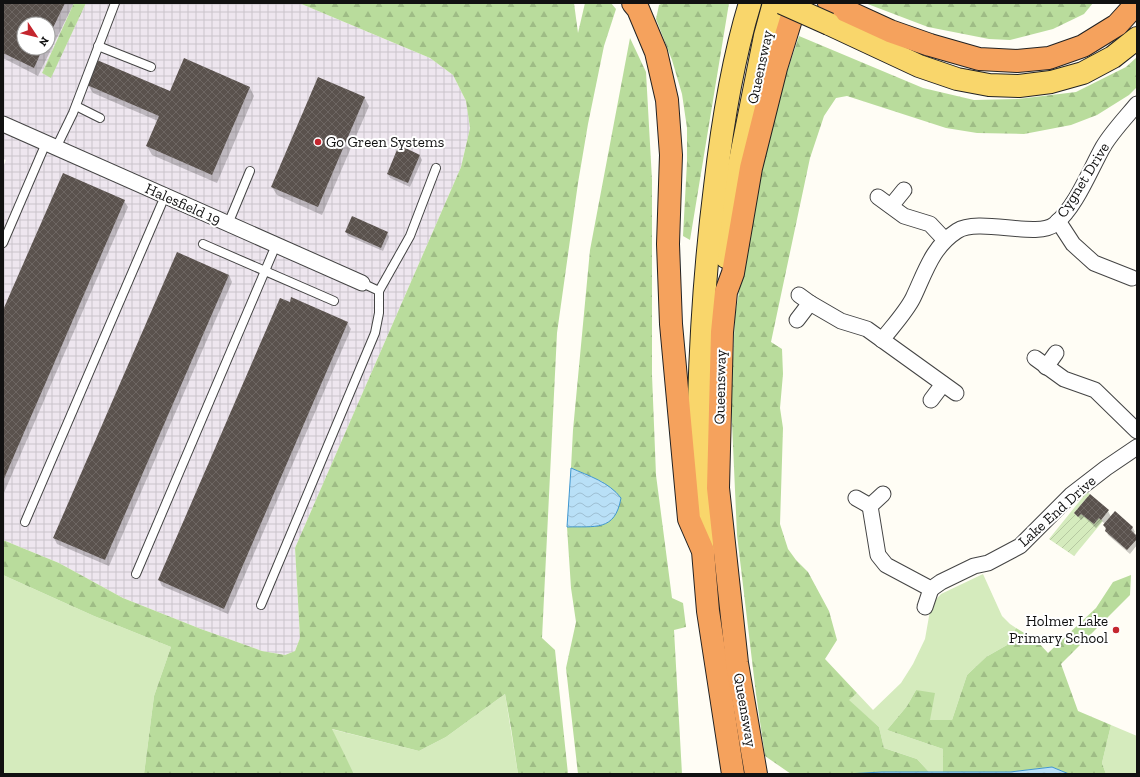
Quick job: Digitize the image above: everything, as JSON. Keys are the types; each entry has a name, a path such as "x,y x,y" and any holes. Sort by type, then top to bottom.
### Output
{"highway":[{"path":"726,292 733,273 751,168 776,68 796,3"},
{"path":"832,11 930,45 979,59 1017,61 1049,58 1083,46 1117,26 1137,3"},
{"path":"636,6 656,52 667,100 671,155 668,244 671,324 689,519 703,551"},
{"name":"Queensway","path":"726,292 722,332 718,488 737,663 756,774"},
{"name":"Queensway","path":"703,551 708,611 733,774"}],"main road":[{"name":"Queensway","path":"703,551 700,491 699,402 708,241 721,138 743,28 750,3"},
{"name":"Queensway","path":"726,292 725,272 732,201 765,36 774,3"},
{"path":"782,3 832,11 919,66 957,79 989,85 1019,86 1051,82 1083,73 1113,57 1137,38"}],"street":[{"name":"Cygnet Drive","path":"882,340 912,300 927,265 940,244 958,230 976,226 1039,229 1054,225 1058,222 1067,212 1104,145 1137,105"},
{"name":"Halesfield 19","path":"3,125 362,283"},
{"path":"891,206 904,190"},
{"path":"878,197 904,216 930,224 945,240"},
{"path":"1058,222 1073,244 1094,263 1132,278"},
{"path":"797,320 804,299 841,321 867,329 956,393"},
{"path":"1056,353 1040,362 1064,379 1095,390 1137,431"},
{"path":"931,400 943,384"},
{"name":"Lake End Drive","path":"931,589 941,582 974,566 988,563 1020,546 1071,495 1106,468 1137,447"},
{"path":"870,506 883,494"},
{"path":"856,498 870,506"},
{"path":"870,506 878,554 886,565 931,589 925,606"}],"lane":[{"path":"3,243 51,146 76,106 115,3"},
{"path":"98,46 151,67"},
{"path":"76,106 100,118"},
{"path":"262,605 373,340 379,313 379,290 410,236 436,168"},
{"path":"228,224 250,171"},
{"path":"25,522 165,196"},
{"path":"203,244 334,301"},
{"path":"136,574 276,245"},
{"path":"362,283 379,290"}],"shaded area":[{"path":"3,3 74,3 56,42 56,16 16,16 16,56 50,56 42,73 51,77 86,3 299,3 430,58 453,75 466,101 470,128 461,167 295,548 300,638 295,651 285,655 262,651 201,629 123,598 59,563 3,540 3,167 6,160 3,159"}],"green space":[{"path":"74,3 86,3 51,78 42,73 50,56 56,56 56,42"},
{"path":"299,3 574,3 578,33 585,3 611,3 616,9 604,46 588,124 578,183 557,333 542,638 555,650 568,774 518,774 505,694 446,737 419,751 332,729 354,774 144,774 154,696 171,647 94,616 3,575 3,540 59,563 123,598 201,629 262,651 285,655 295,651 300,638 295,548 461,167 470,128 466,101 453,75 430,58"},
{"path":"663,3 729,3 690,240 683,236 687,162 687,128 682,94 672,60 656,19 659,5"},
{"path":"865,3 1093,3 1084,14 1053,29 1010,40 989,39 928,27"},
{"path":"799,36 923,88 974,100 1018,99 1076,92 1126,67 1137,57 1137,87 1129,95 1097,115 1071,125 1024,134 977,133 946,128 847,96 836,98 824,116 810,158 771,342 782,349 783,374 780,408 783,428 780,524 788,549 808,572 829,611 837,640 825,659 857,693 849,700 879,727 884,748 917,759 929,772 791,774 765,756 737,535 731,400 735,316 746,250 773,114"},
{"path":"630,38 646,72 652,180 652,375 656,475 672,598 683,603 686,627 674,630 682,774 578,774 566,668 576,622 571,588 567,527 601,525 603,482 571,468 573,430 590,250"},
{"path":"1087,492 1090,494 1074,513 1078,517 1081,514 1094,524 1099,518 1103,521 1074,556 1049,539"},
{"path":"983,574 1002,616 1016,628 1007,645 986,657 967,675 952,720 929,720 916,690 907,706 887,730 943,749 943,772 929,772 917,759 884,748 879,727 848,700 857,693 873,710 901,683 913,664 925,639 931,605 941,594"},
{"path":"3,575 94,616 171,647 154,696 144,774 3,774"},
{"path":"1131,575 1130,595 1061,664 1078,711 1111,725 1102,763 1106,774 1069,774 1052,767 1010,772 943,772 943,749 887,730 907,706 916,690 935,693 930,720 952,720 967,675 986,657 1007,645 1016,628 1036,640 1048,653 1096,608 1113,582"},
{"path":"505,694 518,774 354,774 331,729 419,751 446,737"},
{"path":"1111,725 1137,736 1137,774 1106,774 1102,763"}],"water":[{"path":"571,468 605,484 616,492 621,498 614,517 609,522 595,526 567,527"},
{"path":"1052,767 1069,774 846,774 882,772 1010,772"}],"building":[{"path":"3,3 65,3 56,22 56,16 16,16 16,56 39,56 34,68 3,53"},
{"path":"184,58 250,87 212,175 146,146 159,116 87,85 97,60 170,91"},
{"name":"Go Green Systems","path":"318,77 365,97 318,207 271,187"},
{"path":"399,145 420,155 408,183 387,174"},
{"path":"63,173 125,200 3,481 3,310"},
{"path":"352,216 388,232 381,248 345,232"},
{"path":"177,252 229,275 105,560 53,538"},
{"path":"291,297 348,322 224,609 158,580 280,298 290,302"},
{"path":"1090,494 1109,510 1101,520 1099,518 1094,524 1081,514 1078,517 1074,513"},
{"path":"1115,511 1133,527 1131,530 1137,536 1137,539 1127,550 1105,531 1106,528 1103,525"}],"place":[{"name":"Go Green Systems","path":"318,142"},
{"name":"Holmer Lake Primary School","path":"1116,630"}]}
